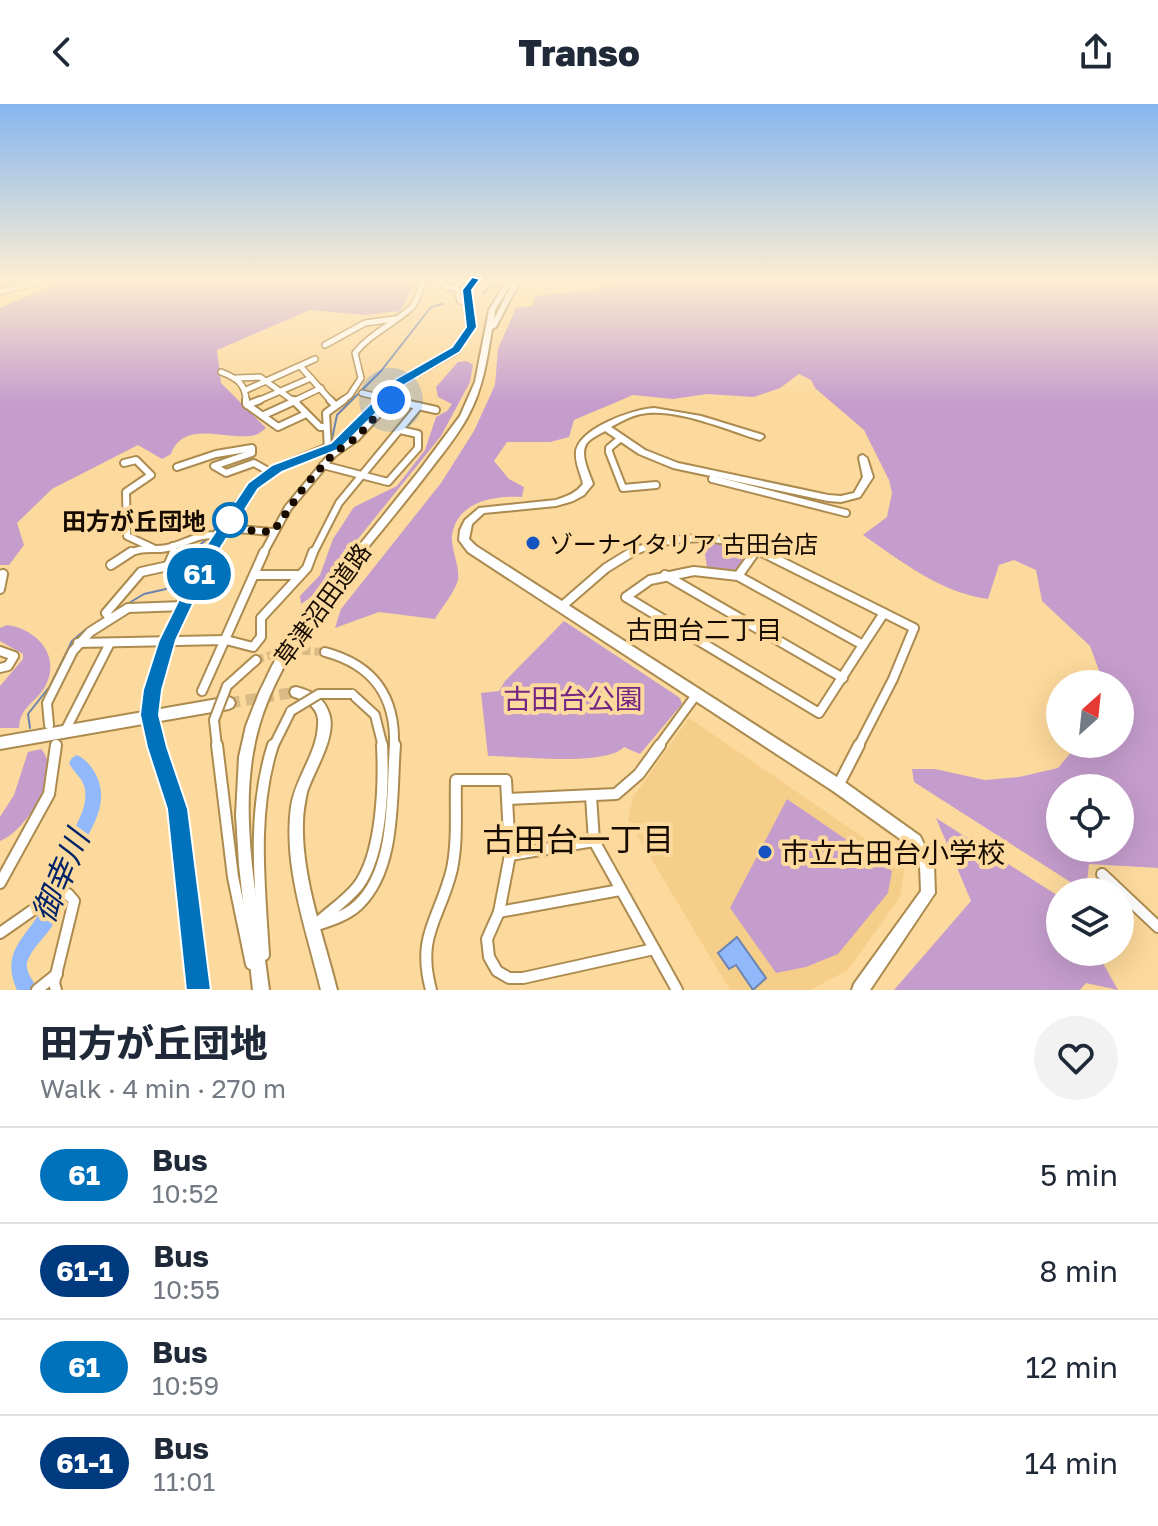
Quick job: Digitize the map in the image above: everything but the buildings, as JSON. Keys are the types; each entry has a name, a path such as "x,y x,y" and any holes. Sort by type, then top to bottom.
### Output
{"main road":[{"path":"199,990 178,809 157,747 150,715 153,690 168,640 222,532 253,486 270,472 328,449 346,438 400,382 449,355 464,342 471,327 470,320"}],"street":[{"path":"325,345 351,333 366,320"},
{"path":"328,449 326,413 350,395 361,378 355,353 362,343 394,320"},
{"path":"487,344 490,320"},
{"path":"487,344 496,320"},
{"name":"草津沼田道路","path":"261,990 243,826 243,788 252,722 259,701 278,661 296,633 464,416 479,382 487,344"},
{"path":"246,390 315,359"},
{"path":"301,367 334,404"},
{"path":"221,372 236,378 246,390 247,405"},
{"path":"236,378 250,372 269,379 320,427 326,427"},
{"path":"247,405 311,378"},
{"path":"264,415 321,388"},
{"path":"362,393 378,397"},
{"path":"202,691 273,532 304,487 323,465 356,438 389,400 436,410"},
{"path":"247,405 278,427 306,414"},
{"path":"78,643 226,640 253,647 258,644 262,638 261,618 307,568 322,531 361,474 419,406"},
{"path":"760,437 715,423 654,411 635,412 580,446 579,455 588,484 580,496 564,502 482,510 472,516 464,528 464,540 472,549 838,786 915,841 927,865 930,880 923,903 860,990"},
{"path":"607,428 663,462 841,499 857,495 862,489 868,477 863,458"},
{"path":"323,465 388,482 418,448 418,434 400,430"},
{"path":"621,438 609,448 609,452 623,488 656,485"},
{"path":"177,467 216,454 252,448 252,453 214,466 226,473 254,463 270,472"},
{"path":"124,463 136,460 149,471 150,478 126,492 124,499 127,536 153,548"},
{"path":"714,474 712,479 846,513"},
{"path":"111,565 137,549 173,546 208,534 273,532"},
{"path":"561,607 609,563 646,544 696,538 735,542 757,550 914,628 893,679 838,786"},
{"path":"110,618 106,613 141,572 171,562 173,546"},
{"path":"738,576 757,550"},
{"path":"864,645 738,576 703,569 665,575 635,588 626,597 819,713 843,678 864,645 884,613"},
{"path":"0,589 3,574"},
{"path":"254,575 299,575"},
{"path":"665,575 843,678"},
{"path":"49,725 47,703 78,643 128,608 184,606"},
{"path":"65,731 110,643"},
{"path":"0,651 14,656 8,666 0,668"},
{"path":"314,926 333,922 347,914 361,901 378,875 387,842 395,728 388,697 370,672 357,663 325,652"},
{"path":"256,660 227,686 214,720 233,877 261,990"},
{"path":"261,990 262,804 277,734 291,711 318,693 332,691 352,694 375,713 382,737 376,844 372,860 356,889 314,926"},
{"path":"296,692 313,697 324,712 325,722 298,802 295,828 297,853 329,990"},
{"path":"508,799 616,794 639,774 696,695"},
{"path":"0,743 229,703"},
{"path":"0,883 49,794 56,745"},
{"path":"431,990 423,966 423,946 446,891 453,865 456,780 506,780 510,855 499,912 487,939 489,957 497,971 509,978 538,975 654,949"},
{"path":"591,796 594,841 677,990"},
{"path":"510,855 594,841"},
{"path":"1102,874 1158,927"},
{"path":"499,912 620,890"},
{"path":"0,933 57,896 68,894 74,901 56,990"},
{"path":"37,990 58,974"}],"shaded area":[{"name":"市立古田台小学校","path":"689,718 905,866 900,897 848,970 810,990 730,990 628,820 633,797"}],"green space":[{"path":"0,320 286,320 217,350 221,383 266,428 256,435 197,434 186,437 162,459 138,445 52,489 17,523 24,545 9,565 0,565"},
{"path":"511,320 1158,320 1158,868 1089,864 1088,878 1064,878 914,782 912,769 935,769 985,780 1019,777 1058,768 1066,758 1134,758 1134,670 1099,670 1090,646 1042,601 1036,570 1014,560 999,565 988,599 971,596 922,574 863,535 887,517 892,493 889,480 864,430 815,388 811,380 799,374 780,388 754,397 707,394 673,399 633,395 574,420 569,437 550,442 507,442 494,461 509,479 524,487 522,497 489,499 461,515 452,536 458,580 435,619 379,612 335,628 341,609 441,483 474,431 495,385 498,349"},
{"path":"467,361 473,365 470,382 441,436 311,597 301,604 300,596 320,575 333,539 354,507 397,486 425,450 436,417 452,404 438,397 436,387 458,362"},
{"path":"703,542 737,546 750,554 737,570 707,567"},
{"name":"古田台公園","path":"564,621 680,698 682,704 640,754 624,747 614,753 580,759 488,756 481,693 499,691 505,681"},
{"path":"7,625 37,638 44,646 50,665 45,687 25,710 19,728 0,728 0,686 23,659 23,654 0,641 0,628"},
{"path":"41,749 47,759 45,786 30,814 0,841 0,817 14,795 28,752"},
{"path":"787,799 892,871 888,893 838,954 806,967 776,973 730,908"},
{"path":"936,818 1046,888 1046,966 1104,966 1118,990 1086,983 1080,990 894,990 971,901"}],"water":[{"path":"737,937 766,978 753,990 736,965 729,969 718,953"}],"waterway":[{"name":"御幸川","path":"332,439 337,415 381,371 421,320"},
{"name":"御幸川","path":"212,533 253,482 278,465 311,451"},
{"name":"御幸川","path":"114,612 144,594 166,589 184,559 208,538"},
{"name":"御幸川","path":"30,728 28,714 50,686 72,641 85,630"},
{"name":"御幸川","path":"28,990 19,974 18,962 52,909 65,862 85,824 93,798 93,786 88,774 77,763"}],"tunnel":[{"path":"256,660 288,650 325,652"},
{"path":"229,703 296,692"}],"bus line":[{"name":"61","path":"199,990 178,809 153,734 150,715 153,690 168,640 209,553 253,486 277,468 336,446 400,382 456,350 470,332 471,320"}],"place":[{"name":"田方が丘団地","path":"230,520"},
{"name":"ゾーナイタリア 古田台店","path":"533,543"},
{"name":"市立古田台小学校","path":"765,852"}],"district":[{"name":"古田台二丁目","path":"704,629"},
{"name":"古田台一丁目","path":"578,839"}],"route":[{"path":"230,520 232,529 273,532 304,487 333,454 356,438 391,400"}]}
